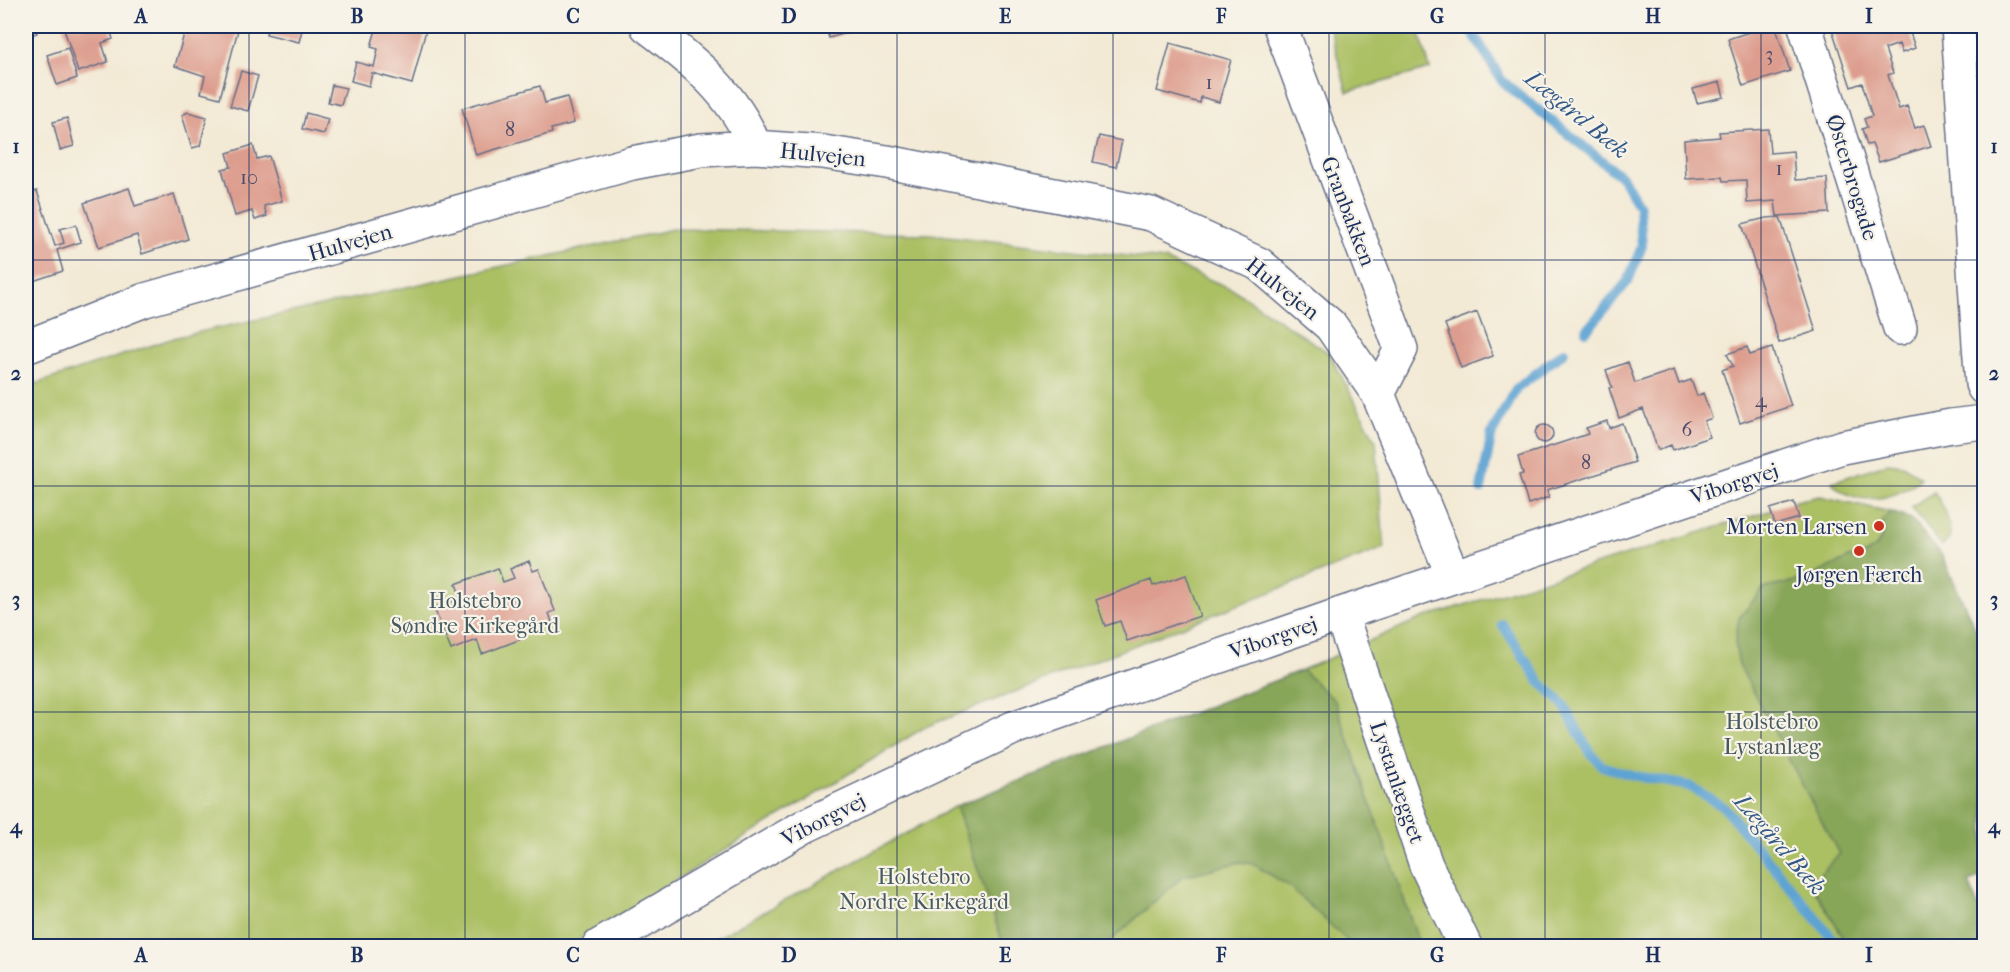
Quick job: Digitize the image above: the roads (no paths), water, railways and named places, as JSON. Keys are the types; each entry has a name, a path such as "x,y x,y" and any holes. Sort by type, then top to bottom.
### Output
{"street":[{"path":"647,26 687,56 729,98 755,147"},
{"name":"Granbakken","path":"1280,26 1401,349 1378,394"},
{"name":"Østerbrogade","path":"1805,26 1900,328"},
{"path":"1958,26 1983,386"},
{"name":"Hulvejen","path":"26,347 145,300 632,163 701,150 755,147 823,152 887,162 1151,214 1259,264 1331,326 1378,394 1453,576"},
{"name":"Viborgvej","path":"599,946 805,826 1013,728 1453,576 1842,447 1984,422"},
{"name":"Lystanlægget","path":"1341,614 1426,865 1465,946"}],"waterway":[{"name":"Lægård Bæk","path":"1469,26 1502,81 1623,178 1639,206 1642,246 1628,281 1586,331"},
{"name":"Lægård Bæk","path":"1481,489 1492,433 1516,389 1564,352"},
{"name":"Lægård Bæk","path":"1502,624 1540,682 1563,704 1589,751 1602,766 1631,775 1689,786 1724,807 1839,946"}],"place":[{"name":"Morten Larsen","path":"1879,526"},
{"name":"Jørgen Færch","path":"1859,551"}],"park label":[{"name":"Holstebro Søndre Kirkegård","path":"475,612"},
{"name":"Holstebro Lystanlæg","path":"1772,734"},
{"name":"Holstebro Nordre Kirkegård","path":"924,888"}]}
